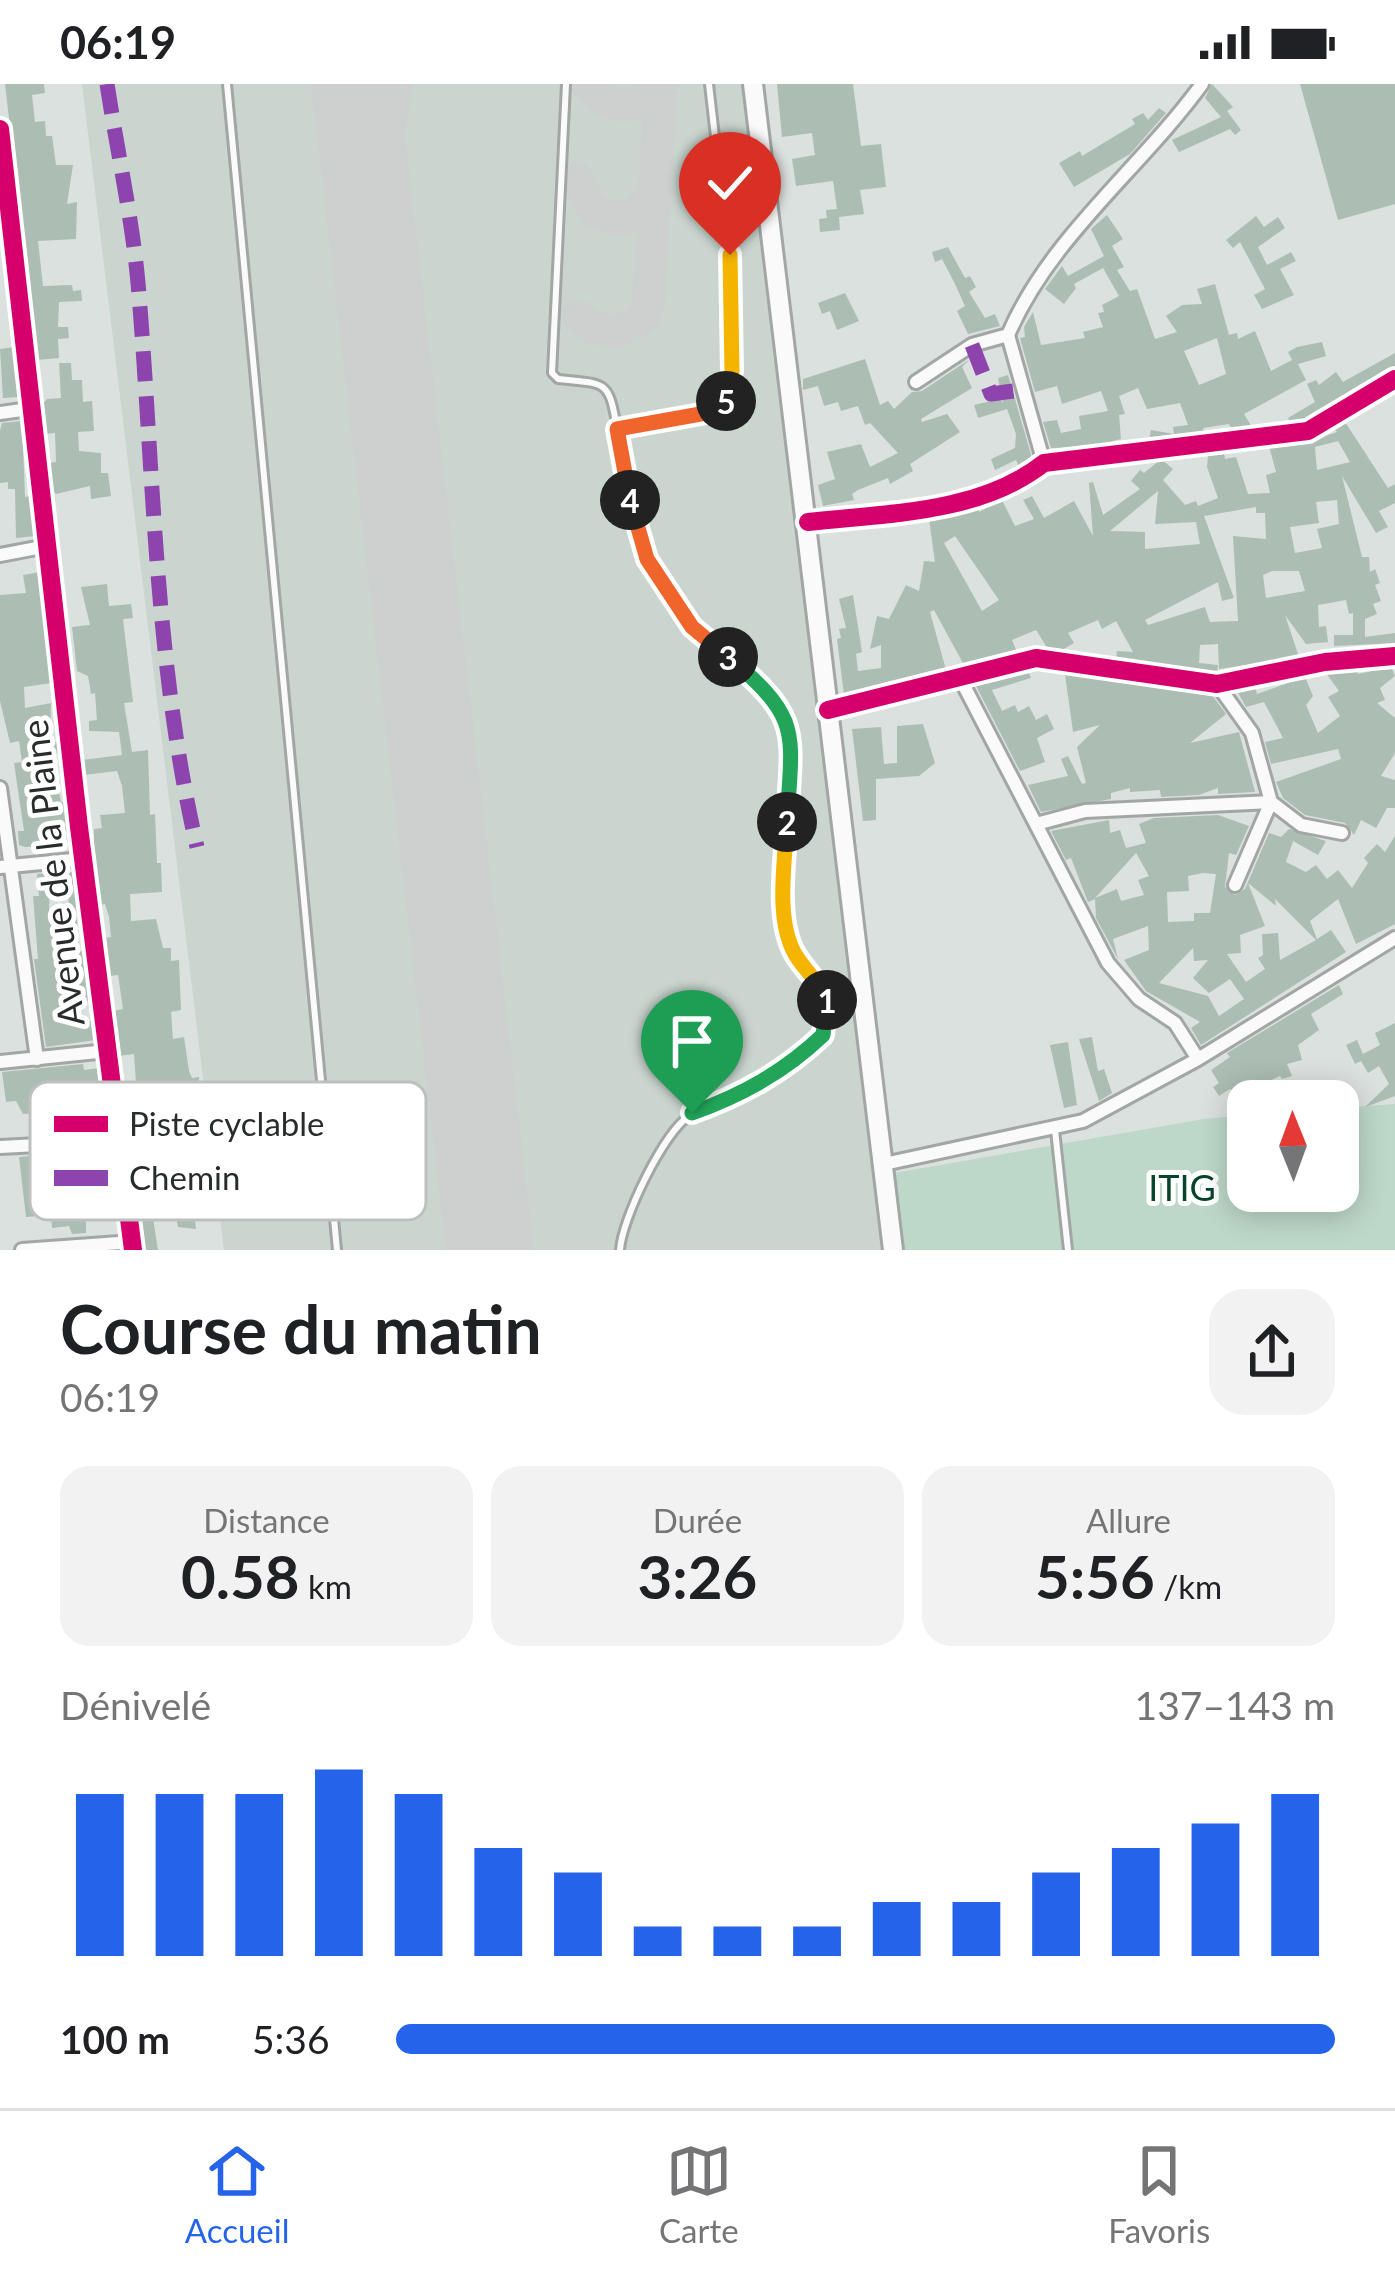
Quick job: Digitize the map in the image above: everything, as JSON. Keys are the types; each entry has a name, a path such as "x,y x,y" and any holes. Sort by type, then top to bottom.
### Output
{"highway":[{"path":"753,84 893,1250"}],"street":[{"path":"916,382 972,345 1008,335 1048,264 1157,144 1202,84"},
{"name":"Avenue de la Plaine","path":"0,129 29,409 112,1082"},
{"path":"0,273 17,272"},
{"path":"1008,335 1045,463"},
{"path":"808,522 948,506 1008,485 1045,463 1308,431 1395,379"},
{"path":"0,413 29,409"},
{"path":"0,555 46,546"},
{"path":"828,710 961,680 1024,660 1049,658 1217,684 1325,662 1395,656"},
{"path":"961,680 1108,963 1139,999 1175,1023 1198,1059"},
{"path":"1217,684 1252,733 1271,802 1301,825 1342,833"},
{"path":"0,788 6,867 37,1059"},
{"path":"1036,824 1071,812 1271,802"},
{"path":"1235,885 1271,802"},
{"path":"6,867 83,859"},
{"path":"884,1164 1055,1130 1108,1109 1395,938"},
{"path":"0,1062 107,1051"},
{"path":"0,1147 30,1145"},
{"path":"22,1250 133,1246"}],"lane":[{"path":"227,84 321,1082"},
{"path":"566,84 552,373 558,380 604,384 611,392 634,521 647,559 692,627 771,694 791,730 784,887 788,936 829,1003 823,1035 812,1046 751,1090 682,1121 626,1218 620,1250"},
{"path":"709,84 722,197"},
{"path":"617,429 723,410 732,371 730,237"},
{"path":"1055,1130 1068,1250"},
{"path":"334,1220 337,1250"}],"shaded area":[{"path":"82,84 745,84 881,1250 224,1250 220,1220 426,1220 426,1082 204,1082"}],"green space":[{"name":"ITIG","path":"1395,1104 1395,1250 903,1250 894,1173 1227,1117 1227,1212 1359,1212 1359,1107"}],"building":[{"path":"5,84 44,84 45,93 32,95 35,122 45,121 56,165 73,165 67,204 77,202 76,239 38,241 43,286 72,285 73,291 81,290 82,301 59,302 58,327 68,327 69,338 58,339 59,358 37,360"},
{"path":"777,84 853,84 861,146 881,144 886,187 860,190 864,214 839,217 840,230 820,232 819,219 827,218 826,210 837,209 833,181 796,186 792,159 815,155 812,133 782,137"},
{"path":"1212,84 1233,107 1227,111 1241,130 1235,135 1230,129 1179,152 1172,140 1221,117 1205,98"},
{"path":"1300,84 1395,84 1395,204 1338,220"},
{"path":"1159,108 1166,113 1130,154 1074,187 1059,163 1080,151 1082,156 1135,124 1132,119 1143,113 1148,120"},
{"path":"1107,215 1123,239 1112,246 1124,267 1117,270 1130,291 1137,289 1155,339 1177,332 1166,316 1182,305 1202,304 1197,289 1215,284 1229,335 1237,333 1238,339 1255,331 1271,371 1292,360 1288,352 1297,347 1322,342 1326,356 1298,364 1306,380 1244,414 1252,427 1232,430 1229,424 1203,428 1204,433 1149,440 1151,430 1174,434 1173,427 1188,425 1180,403 1147,409 1138,388 1119,396 1125,414 1119,415 1121,439 1091,447 1051,448 1043,422 1057,420 1061,433 1081,429 1079,416 1108,411 1101,391 1062,404 1057,386 1035,392 1020,338 1025,337 1024,327 1033,312 1041,345 1085,338 1083,332 1103,327 1098,313 1104,312 1102,305 1119,296 1103,268 1074,284 1064,304 1045,289 1062,266 1068,276 1104,256 1091,229","holes":["1217,338 1226,374 1199,385 1184,351"]},
{"path":"1256,216 1264,227 1278,217 1285,228 1258,247 1267,265 1291,252 1296,261 1280,269 1294,295 1262,309 1254,295 1265,289 1240,242 1233,248 1226,240"},
{"path":"948,247 965,278 970,276 976,287 969,292 985,318 995,314 1000,326 968,334 957,311 965,306 942,259 935,262 932,252"},
{"path":"845,293 859,321 837,330 830,311 822,314 818,303"},
{"path":"14,347 20,397 3,398 0,349"},
{"path":"1395,353 1395,369 1305,421 1290,423 1288,418 1315,402 1307,384 1316,380 1319,385 1336,372 1343,382"},
{"path":"865,359 880,405 888,401 894,409 912,392 922,391 970,359 962,367 972,388 921,419 947,414 960,432 910,464 913,471 890,484 888,478 858,490 852,494 854,500 823,506 818,485 835,479 827,452 861,444 870,467 898,453 870,423 865,425 858,406 841,411 838,402 824,406 818,386 803,390 803,379"},
{"path":"59,363 71,363 72,380 82,380 83,402 92,401 94,431 78,432 79,451 101,453 101,473 108,473 111,496 91,499 90,486 56,494 51,489 48,463 56,462 55,433 45,434 43,404 61,398"},
{"path":"1008,375 1032,458 1019,467 1016,460 995,470 991,459 1015,448 1016,434 1007,409 978,418 974,405 1000,399 1003,403 998,378"},
{"path":"22,421 25,497 31,496 35,536 16,538 15,489 8,489 8,482 0,483 0,431 2,423"},
{"path":"1345,422 1388,488 1395,484 1395,503 1379,511 1388,527 1376,533 1342,476 1362,557 1369,557 1370,572 1375,569 1380,583 1375,585 1381,601 1373,604 1377,614 1365,619 1365,637 1395,633 1395,643 1334,646 1334,635 1353,635 1353,613 1349,614 1346,600 1318,605 1319,627 1326,626 1328,642 1306,644 1285,615 1299,657 1219,669 1218,644 1200,645 1199,663 1218,665 1217,673 1116,659 1117,651 1133,652 1116,621 1102,629 1098,620 1068,633 1074,643 1060,651 1048,649 1036,630 1012,640 1017,652 964,665 934,610 930,612 946,670 844,695 837,639 841,638 839,629 846,628 839,599 853,595 862,652 856,654 858,671 881,668 881,645 870,649 877,616 889,619 906,585 919,591 924,561 935,562 929,519 978,507 979,512 1002,500 1015,526 1034,519 1023,500 1032,496 1044,518 1074,501 1093,536 1089,483 1093,482 1103,515 1140,489 1131,481 1161,459 1173,469 1163,480 1185,505 1196,501 1198,506 1218,498 1208,456 1224,453 1225,459 1236,457 1248,494 1270,493 1266,475 1276,472 1269,446 1310,441 1337,432 1334,428","holes":["1338,441 1350,462 1317,470 1315,447","1158,491 1155,524 1196,522 1200,544 1145,549 1145,532 1110,531","1337,500 1339,524 1317,529 1322,548 1295,553 1290,527 1319,523 1316,502","1256,507 1256,513 1265,513 1266,539 1233,536 1238,621 1210,622 1205,607 1148,625 1145,620 1218,582 1222,601 1234,598 1204,516","955,536 999,600 982,611 944,543","1299,571 1305,591 1266,598 1263,575"]},
{"path":"40,572 52,683 24,687 25,708 51,703 50,743 59,741 60,753 54,755 57,783 61,802 66,802 69,832 52,832 51,846 25,847 19,845 18,831 24,831 14,763 22,762 19,741 10,743 0,701 0,595 26,593 23,575"},
{"path":"107,584 109,606 131,604 133,618 123,619 133,702 124,703 132,752 148,750 150,815 155,814 162,892 130,894 131,921 156,919 163,948 171,948 171,961 179,960 181,1010 171,1012 173,1039 184,1037 189,1071 199,1082 136,1082 134,1054 119,1056 113,1011 123,1009 118,975 109,976 104,938 111,937 109,917 105,904 99,905 94,829 102,828 100,815 125,813 122,786 117,771 84,775 82,760 122,755 119,732 89,731 89,721 97,720 95,693 91,694 88,676 77,671 72,627 90,625 81,587"},
{"path":"1391,667 1395,676 1380,688 1385,700 1377,703 1395,718 1395,753 1381,776 1395,780 1395,808 1387,808 1376,828 1361,820 1354,835 1345,823 1305,815 1283,798 1276,782 1341,759 1338,749 1271,764 1265,742 1283,738 1264,702 1246,707 1237,691 1255,687 1257,694 1305,677 1313,696 1306,705 1318,733 1340,716 1328,697 1339,691 1326,673 1356,670 1358,674"},
{"path":"1028,671 1031,678 992,690 1002,711 1015,705 1018,712 1029,706 1036,720 1047,714 1054,729 1037,738 1045,762 1020,771 975,684"},
{"path":"1065,674 1212,695 1226,714 1190,743 1239,732 1255,792 1218,794 1218,788 1199,795 1161,797 1160,790 1130,792 1130,788 1111,793 1111,799 1041,812 1028,785 1068,776 1061,759 1068,756 1082,784 1086,783 1077,747 1100,725 1073,732"},
{"path":"923,724 935,763 919,776 876,779 876,820 863,821 852,729 881,727 884,764 897,763 897,726"},
{"path":"1218,815 1249,826 1236,855 1229,853 1225,887 1235,895 1245,889 1269,833 1281,837 1289,829 1326,841 1318,855 1293,841 1286,862 1306,872 1316,865 1327,879 1338,870 1352,888 1368,863 1364,858 1377,844 1385,852 1395,836 1395,924 1356,944 1338,899 1310,921 1317,939 1331,930 1346,952 1201,1045 1191,1028 1200,1022 1146,991 1124,960 1149,950 1148,926 1113,939 1118,959 1096,918 1095,899 1088,902 1071,858 1066,860 1051,831 1109,820 1110,833 1120,830 1126,848 1146,843 1139,824 1154,818","holes":["1136,853 1149,876 1138,880 1144,895 1121,901 1117,889 1095,898","1216,874 1210,913 1194,913 1194,921 1168,922 1167,892 1189,891 1188,876","1248,883 1276,906 1275,899 1316,940 1280,960 1278,933 1262,934 1263,955 1258,958 1265,969 1246,982 1227,954 1241,953 1240,935 1265,926","1193,948 1194,961 1208,960 1193,978 1209,993 1230,979 1244,999 1219,1016 1208,996 1159,983"]},
{"path":"67,872 74,872 79,951 84,951 87,976 88,1001 79,1001 80,1022 93,1021 96,1040 46,1047 34,959 38,959 33,896 39,896 37,874 50,873 49,910 69,909"},
{"path":"1339,985 1343,994 1311,1014 1319,1030 1298,1045 1302,1060 1287,1064 1292,1076 1227,1080 1227,1091 1219,1096 1213,1087 1219,1083 1211,1070 1230,1057 1227,1053"},
{"path":"1395,1023 1395,1096 1365,1107 1389,1084 1379,1066 1368,1073 1361,1061 1355,1064 1346,1045 1357,1040 1363,1054 1380,1045 1375,1033"},
{"path":"1092,1037 1098,1071 1104,1069 1112,1093 1099,1101 1079,1039"},
{"path":"1068,1042 1077,1105 1064,1108 1050,1045"},
{"path":"83,1064 84,1070 99,1068 101,1082 30,1082 30,1114 23,1114 16,1101 6,1102 2,1072"},
{"path":"30,1156 30,1217 26,1217 19,1157"},
{"path":"51,1220 86,1220 86,1233 72,1234 69,1226 52,1228"},
{"path":"140,1220 153,1220 158,1250 143,1250"},
{"path":"177,1220 195,1220 196,1229 178,1227"}],"taxiway":[{"path":"371,224 397,84"},
{"path":"588,84 604,100 623,105 642,100 658,84"},
{"path":"578,316 588,326 615,333 643,318 649,299 661,84"},
{"path":"576,178 595,212 622,220 646,204 656,181"}],"runway":[{"path":"355,84 490,1250"}],"marked path":[{"path":"107,84 138,283 157,566 172,708 197,847"},
{"path":"972,345 991,394 1021,390"}],"cycle path":[{"path":"0,129 112,1082"},
{"path":"808,522 962,502 1018,480 1044,463 1308,431 1395,379"},
{"path":"828,710 1036,658 1217,684 1325,662 1395,656"},
{"path":"129,1220 133,1250"}],"route":[{"path":"692,1113 751,1090 812,1046 823,1035 829,1003 788,936 784,887 791,730 771,694 692,627 647,559 634,521 617,429 723,410 732,371 730,255"}]}
